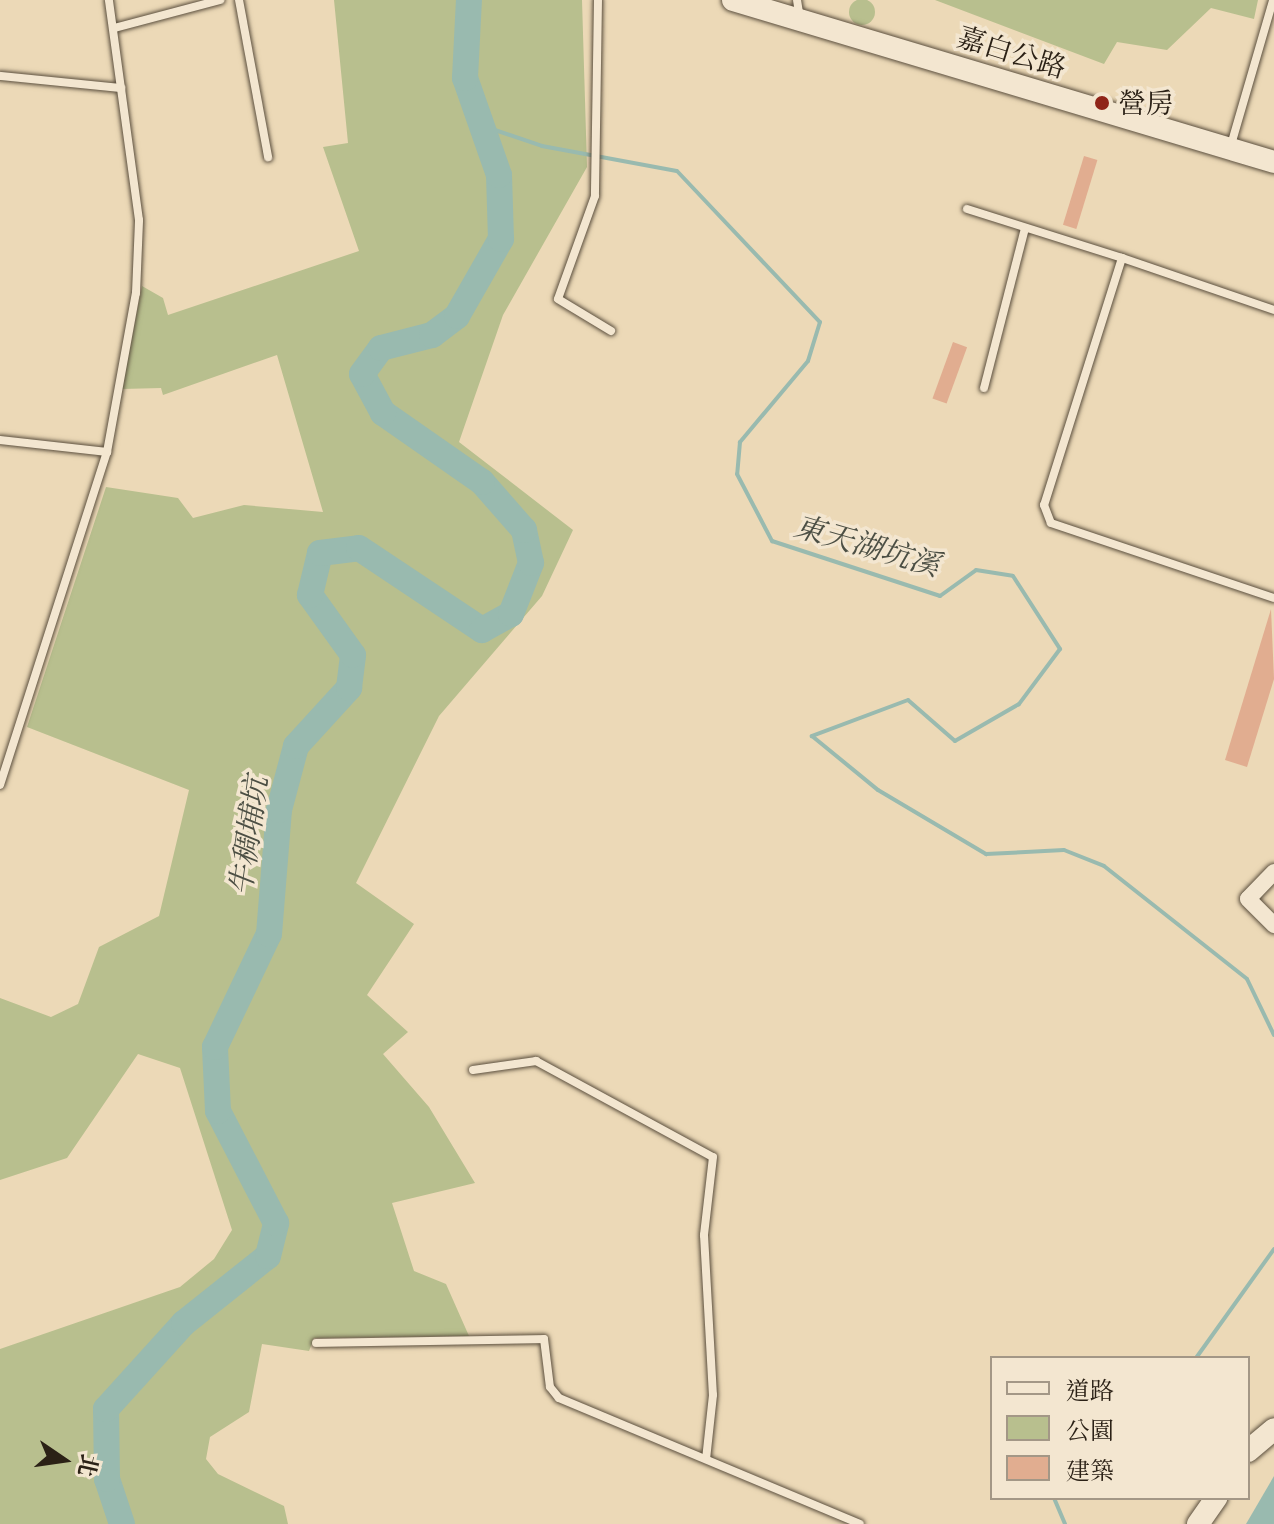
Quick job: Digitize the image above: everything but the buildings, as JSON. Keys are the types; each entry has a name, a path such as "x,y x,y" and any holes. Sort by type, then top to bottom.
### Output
{"main road":[{"name":"嘉白公路","path":"733,0 798,10 1274,162"},
{"path":"1250,1449 1274,1429"},
{"path":"1198,1524 1215,1500"}],"street":[{"path":"1274,872 1248,899 1274,925"}],"lane":[{"path":"0,785 107,452 140,258 109,0"},
{"path":"114,28 220,0"},
{"path":"239,0 268,157"},
{"path":"598,0 595,196 558,299 611,331"},
{"path":"1230,149 1273,0"},
{"path":"0,76 121,88"},
{"path":"967,209 1274,310"},
{"path":"984,388 1025,228"},
{"path":"1122,258 1044,505 1051,523 1274,598"},
{"path":"0,440 107,452"},
{"path":"473,1070 536,1061 713,1157 704,1235 713,1395 706,1459"},
{"path":"316,1343 544,1339 550,1387 559,1398 860,1524"}],"green space":[{"path":"862,-1 871,3 875,12 871,21 862,25 853,21 849,12 853,3"},
{"path":"334,0 582,0 587,167 503,315 459,442 573,530 542,596 439,716 356,883 414,924 367,995 408,1032 383,1054 429,1107 475,1183 392,1203 414,1271 446,1284 469,1336 314,1338 309,1351 262,1344 249,1412 210,1437 206,1459 218,1474 284,1506 288,1524 0,1524 0,1349 180,1287 214,1259 232,1230 180,1068 138,1054 67,1158 0,1180 0,998 51,1017 78,1004 99,947 159,916 189,790 27,727 106,487 178,498 193,518 244,505 323,512 277,355 163,395 161,388 122,389 142,286 163,298 168,315 359,251 323,147 348,143"},
{"path":"935,0 1258,0 1254,19 1211,8 1167,50 1117,42 1104,64"}],"water":[{"path":"1274,1476 1274,1524 1246,1524"}],"waterway":[{"name":"牛稠埔坑","path":"122,1524 107,1479 106,1409 184,1323 268,1256 276,1223 218,1111 215,1047 269,934 279,810 296,746 349,688 353,655 310,595 320,553 359,548 482,630 511,614 531,563 524,530 482,482 383,413 362,374 381,348 432,335 457,316 501,239 499,175 465,78 469,0"},
{"name":"東天湖坑溪","path":"486,127 542,146 677,171 820,322 808,361 740,442 737,474 772,541 940,596 976,570 1013,576 1060,649 1019,704 955,741 908,700 812,736 878,790 986,854 1064,850 1104,866 1247,979 1274,1035"},
{"name":"東天湖坑溪","path":"1197,1356 1274,1249"},
{"name":"東天湖坑溪","path":"1055,1500 1065,1524"}],"place":[{"name":"營房","path":"1102,103"}]}
